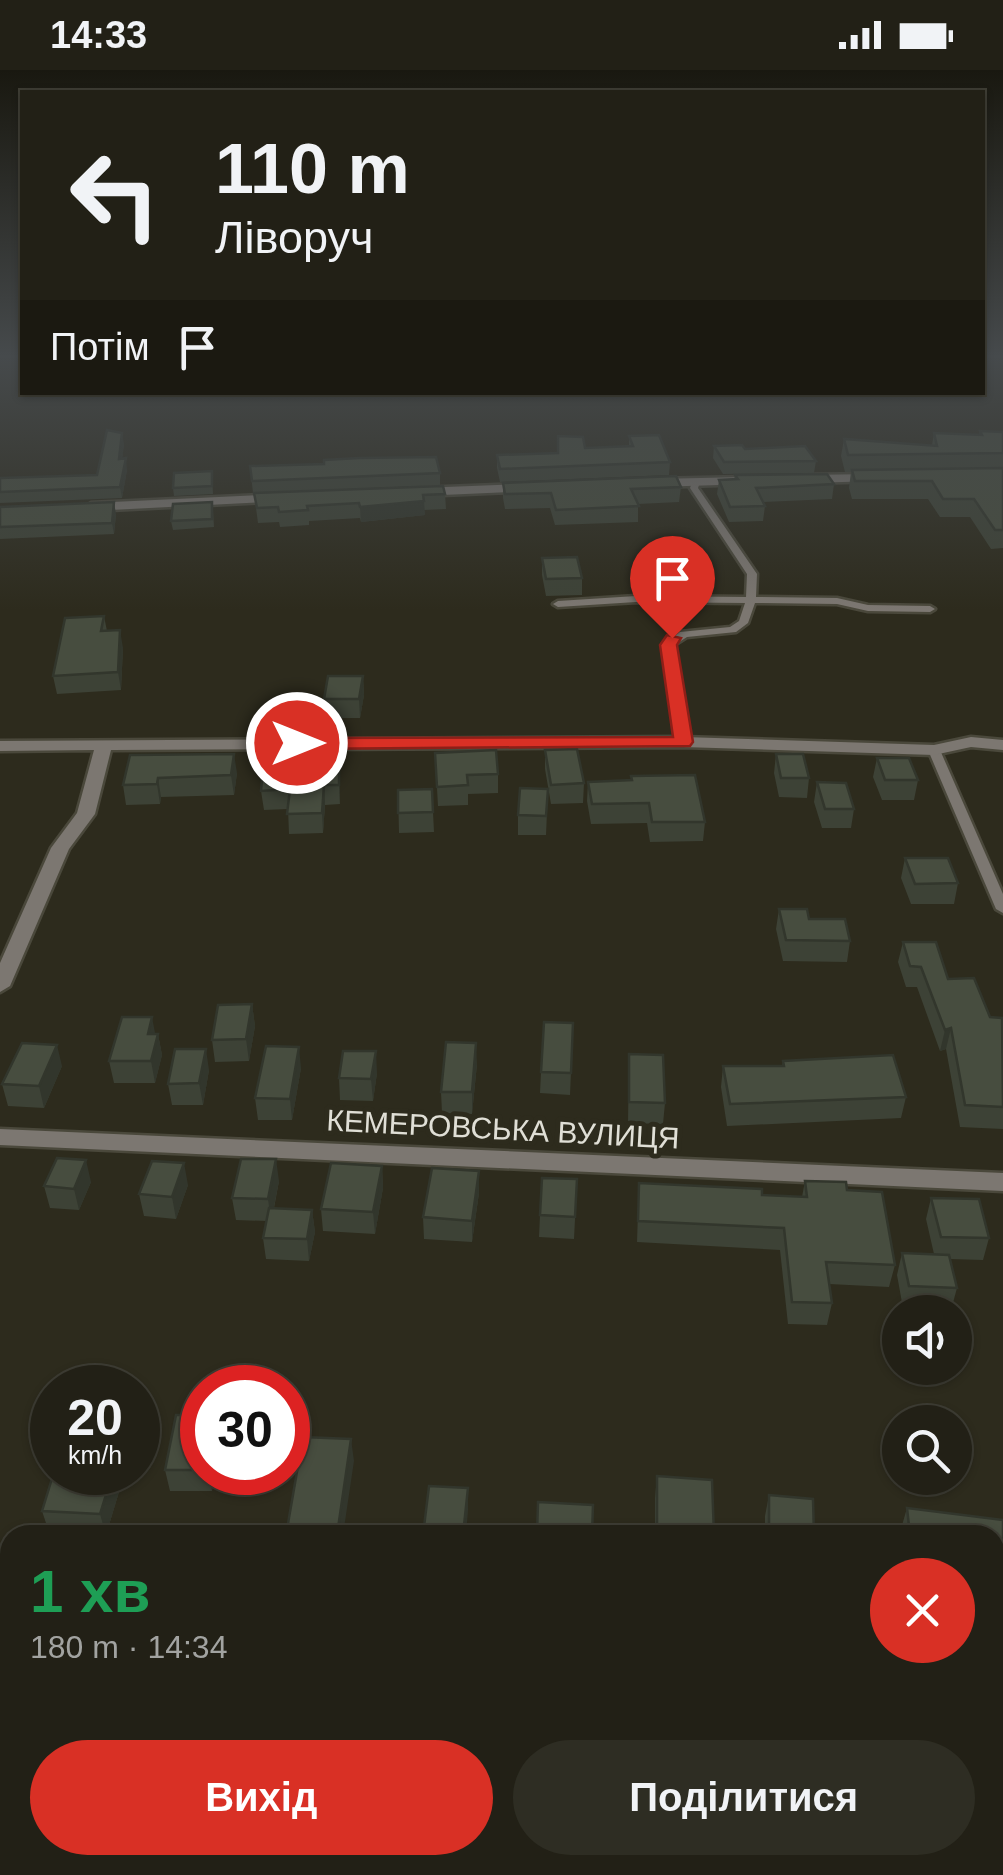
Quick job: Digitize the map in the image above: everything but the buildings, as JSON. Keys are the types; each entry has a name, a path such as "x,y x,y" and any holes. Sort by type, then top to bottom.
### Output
{"street":[{"path":"785,480 893,478"},
{"path":"636,484 767,480"},
{"path":"398,493 537,488"},
{"path":"74,508 300,497"},
{"path":"0,746 683,742 934,750 971,742 1003,745"},
{"path":"0,986 60,848 86,814 104,744"},
{"name":"КЕМЕРОВСЬКА ВУЛИЦЯ","path":"0,1137 1003,1182"}],"lane":[{"path":"683,742 668,645 672,638 684,634 732,630 743,622 751,601 752,574 694,488 696,482"},
{"path":"558,604 636,599 837,601 868,608 930,609"},
{"path":"934,750 1003,909"}],"route":[{"path":"297,743 683,742 668,645 672,638"}]}
